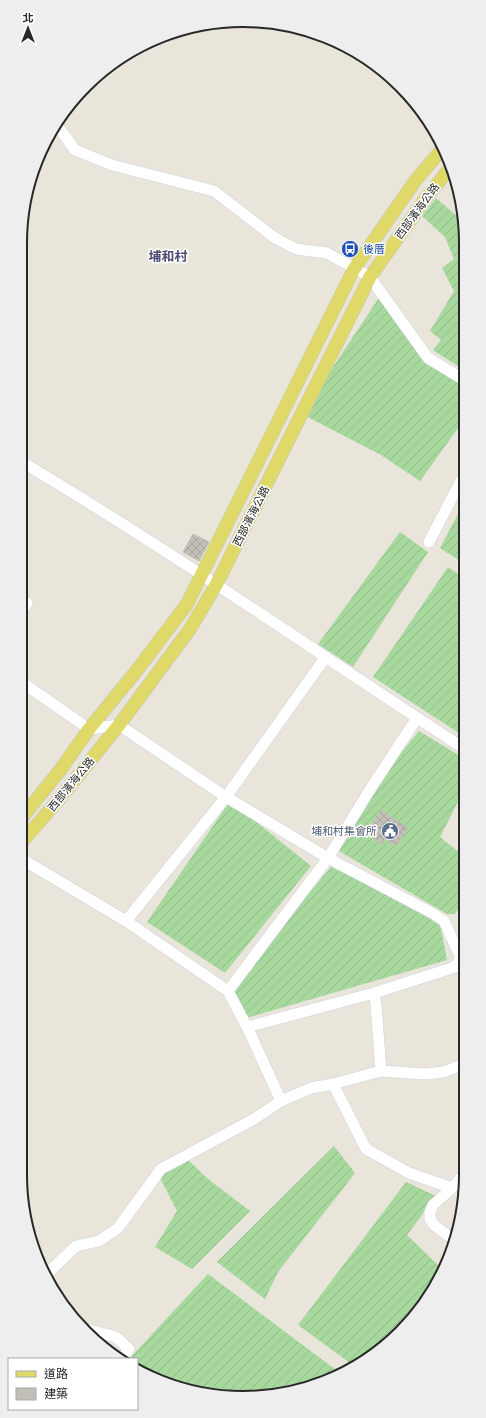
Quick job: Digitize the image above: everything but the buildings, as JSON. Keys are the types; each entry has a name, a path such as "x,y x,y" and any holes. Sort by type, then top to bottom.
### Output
{"main road":[{"name":"西部濱海公路","path":"27,811 61,769 89,729 138,669 187,604 354,269 415,181 439,152"},
{"name":"西部濱海公路","path":"27,827 55,804 119,725 190,629 216,585 370,277 426,198 447,172"}],"street":[{"path":"60,129 75,150 112,165 214,191 275,238 296,249 327,253 370,277 428,358 459,377"},
{"path":"27,465 87,500 459,745"},
{"path":"429,542 459,484"},
{"path":"126,921 226,797 325,658"},
{"path":"27,687 89,729 119,725 226,797 328,858 432,913 444,921 459,950"},
{"path":"228,991 328,858 369,791 417,718"},
{"path":"27,862 126,921 228,991 247,1027 281,1101"},
{"path":"247,1027 374,993 455,967 459,964"},
{"path":"374,993 381,1071"},
{"path":"49,1271 76,1246 99,1241 118,1228 161,1170 254,1119 281,1101 311,1088 333,1084 381,1071 425,1074 444,1072 459,1066"},
{"path":"333,1084 366,1149 409,1173 452,1188"},
{"path":"450,1237 434,1225 430,1219 430,1212 433,1205 459,1180"},
{"path":"94,1331 116,1337 129,1349 124,1356"}],"green space":[{"path":"436,198 457,216 459,229 459,367 433,350 441,340 430,331 454,291 442,268 454,259 445,237 422,216"},
{"path":"380,296 429,363 459,381 459,427 420,481 381,455 302,414"},
{"path":"459,512 459,560 440,548"},
{"path":"400,532 428,552 353,667 318,644"},
{"path":"448,567 459,575 459,733 373,677"},
{"path":"419,731 459,755 459,800 440,837 459,852 459,908 455,914 447,914 337,850 369,791"},
{"path":"230,801 311,866 225,973 147,922"},
{"path":"331,867 439,918 447,960 243,1019 232,985"},
{"path":"334,1146 355,1173 278,1272 265,1299 217,1262"},
{"path":"183,1155 208,1179 250,1211 192,1269 155,1247 177,1211 157,1172"},
{"path":"406,1182 436,1196 407,1235 439,1266 423,1295 396,1328 363,1355 350,1363 298,1325"},
{"path":"208,1274 336,1370 312,1380 285,1387 257,1391 229,1391 201,1387 174,1380 160,1375 138,1364 138,1358 130,1358"}],"place":[{"name":"後厝","path":"350,249"},
{"name":"埔和村集會所","path":"390,831"}],"district":[{"name":"埔和村","path":"168,256"}]}
